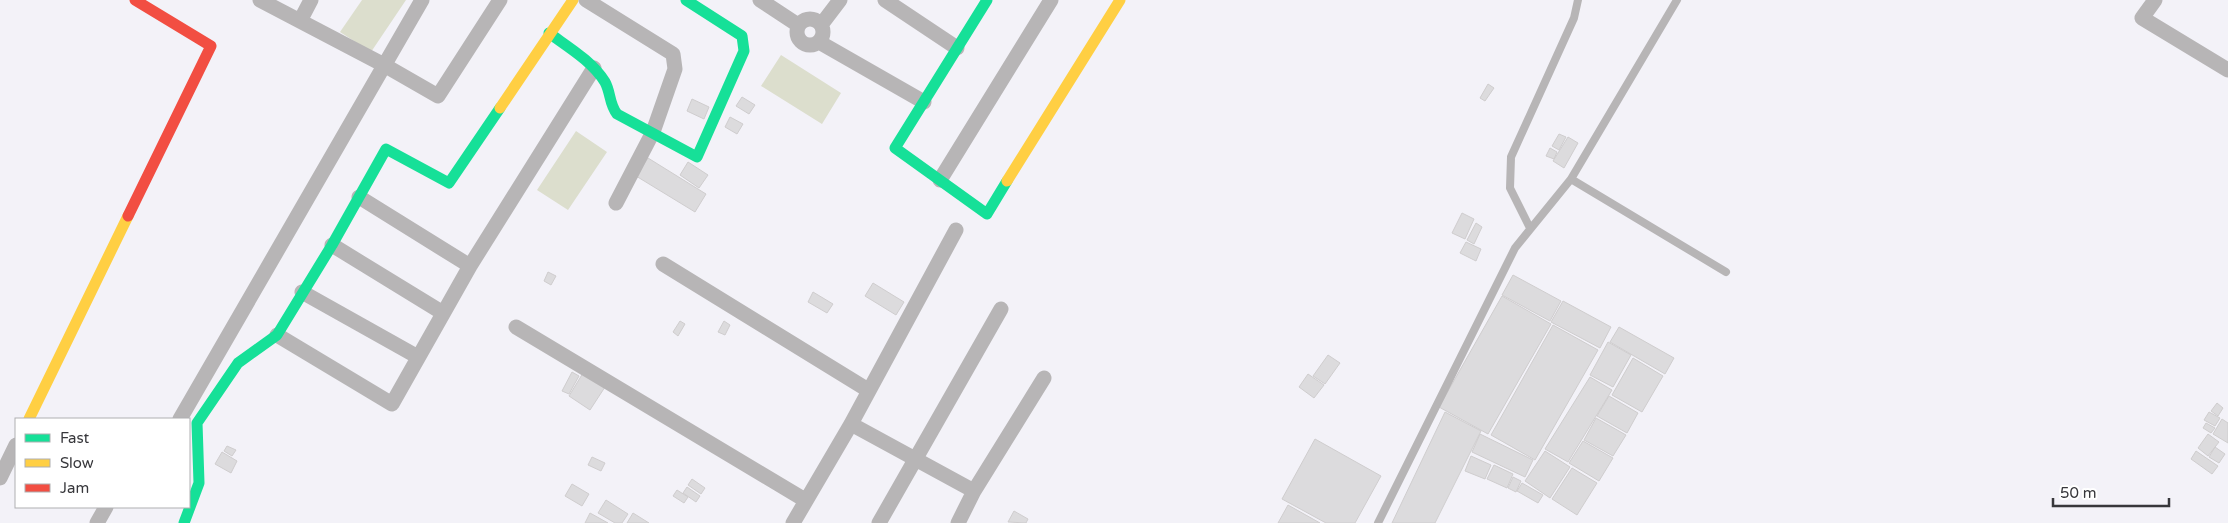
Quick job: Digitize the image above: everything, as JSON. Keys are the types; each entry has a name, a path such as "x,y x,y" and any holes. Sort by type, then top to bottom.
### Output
{"street":[{"path":"29,418 211,46 134,0"},
{"path":"260,0 384,65 438,96 500,0"},
{"path":"300,21 311,0"},
{"path":"181,418 422,0"},
{"path":"190,503 199,483 197,423 238,363 277,335 386,149 449,183 573,0"},
{"path":"586,0 672,54 675,69 653,132 616,203"},
{"path":"549,33 594,68 608,89 608,103 617,114 697,157 744,51 742,36 686,0"},
{"path":"760,0 798,25"},
{"path":"821,25 840,0"},
{"path":"885,0 957,48"},
{"path":"987,0 894,148 987,214 1120,0"},
{"path":"940,180 1051,0"},
{"path":"2155,0 2142,18 2228,70"},
{"path":"805,20 814,20 821,25 823,34 819,42 810,45 801,42 797,34 798,25 805,20"},
{"path":"819,42 924,102"},
{"path":"277,335 392,404 470,266 594,68"},
{"path":"358,197 470,266"},
{"path":"793,523 851,424 956,230"},
{"path":"332,244 443,313"},
{"path":"663,264 868,390"},
{"path":"302,292 418,357"},
{"path":"879,523 1001,308"},
{"path":"516,327 805,500"},
{"path":"958,523 974,491 1044,378"},
{"path":"851,424 974,491"},
{"path":"0,478 15,447"},
{"path":"97,523 105,508"}],"lane":[{"path":"1530,228 1510,188 1512,156 1574,18 1578,0"},
{"path":"1378,523 1515,248 1571,179 1677,0"},
{"path":"1571,179 1726,272"}],"green space":[{"path":"362,0 406,0 371,52 340,32"},
{"path":"781,55 841,93 822,124 761,86"},
{"path":"576,131 607,152 568,210 537,190"}],"building":[{"path":"1488,84 1494,88 1485,101 1480,98"},
{"path":"742,97 755,105 749,114 736,106"},
{"path":"692,99 709,107 704,119 687,111"},
{"path":"730,117 743,124 737,134 725,127"},
{"path":"1559,134 1566,137 1559,150 1552,146"},
{"path":"1568,137 1578,143 1564,168 1553,161"},
{"path":"1550,148 1557,152 1554,159 1546,156"},
{"path":"648,158 706,194 695,212 636,176"},
{"path":"688,162 708,175 699,188 680,175"},
{"path":"1462,213 1474,219 1465,239 1452,233"},
{"path":"1476,223 1482,227 1474,244 1467,240"},
{"path":"1466,242 1481,249 1476,261 1460,253"},
{"path":"548,272 556,276 551,285 544,281"},
{"path":"1513,275 1561,301 1550,321 1502,295"},
{"path":"873,283 904,302 896,315 865,296"},
{"path":"813,292 833,304 827,313 808,302"},
{"path":"1502,296 1551,324 1488,434 1439,407"},
{"path":"1563,301 1611,327 1600,348 1551,322"},
{"path":"680,321 685,324 678,336 673,332"},
{"path":"724,321 730,325 725,335 718,332"},
{"path":"1553,325 1598,350 1535,460 1491,435"},
{"path":"1619,327 1674,358 1665,374 1610,342"},
{"path":"1608,342 1631,355 1613,387 1590,375"},
{"path":"1328,355 1340,363 1325,384 1313,376"},
{"path":"1633,358 1663,376 1642,412 1612,395"},
{"path":"572,372 579,376 569,394 562,391"},
{"path":"583,373 605,387 590,410 569,396"},
{"path":"1308,374 1324,385 1314,398 1299,387"},
{"path":"1590,377 1612,390 1568,462 1545,449"},
{"path":"1609,396 1638,413 1627,433 1597,416"},
{"path":"2217,403 2223,408 2218,416 2211,411"},
{"path":"1445,412 1481,431 1435,523 1392,523"},
{"path":"2209,412 2220,418 2215,426 2204,420"},
{"path":"1596,418 1626,435 1613,456 1584,440"},
{"path":"2222,419 2228,423 2228,443 2213,434"},
{"path":"2206,423 2215,428 2211,433 2203,428"},
{"path":"1480,434 1533,460 1525,477 1472,452"},
{"path":"2208,434 2219,442 2208,456 2198,448"},
{"path":"1315,439 1381,476 1355,523 1326,523 1282,499"},
{"path":"1583,441 1613,458 1599,481 1569,463"},
{"path":"227,446 236,450 232,456 224,451"},
{"path":"2215,447 2225,454 2219,463 2209,457"},
{"path":"1545,451 1570,467 1550,498 1525,481"},
{"path":"2196,451 2218,466 2212,474 2191,459"},
{"path":"222,452 237,461 231,473 215,464"},
{"path":"1471,456 1491,465 1485,479 1465,471"},
{"path":"592,457 605,463 601,471 588,465"},
{"path":"1494,465 1513,474 1507,488 1487,479"},
{"path":"1572,468 1597,483 1577,515 1552,499"},
{"path":"1513,477 1521,481 1516,492 1508,488"},
{"path":"692,479 705,488 701,494 688,485"},
{"path":"1522,483 1543,495 1538,503 1517,491"},
{"path":"572,484 589,494 582,506 565,496"},
{"path":"687,487 700,496 696,502 683,493"},
{"path":"677,490 688,497 684,503 673,496"},
{"path":"606,500 628,514 622,523 615,523 598,513"},
{"path":"1288,505 1320,523 1278,523"},
{"path":"1014,511 1028,519 1026,523 1008,522"},
{"path":"590,513 608,523 585,523"},
{"path":"633,513 649,523 627,523"}],"traffic: fast":[{"path":"549,33 579,55 600,74 607,86 617,114 697,157 744,51 742,36 686,0"},
{"path":"987,0 895,148 987,214 1007,181"},
{"path":"190,507 199,483 197,423 238,363 277,335 332,245 386,149 449,183 500,108"},
{"path":"184,523 190,508"}],"traffic: slow":[{"path":"500,108 573,0"},
{"path":"1007,181 1120,0"},
{"path":"29,418 128,216"}],"traffic: jam":[{"path":"128,216 211,46 135,0"}]}
